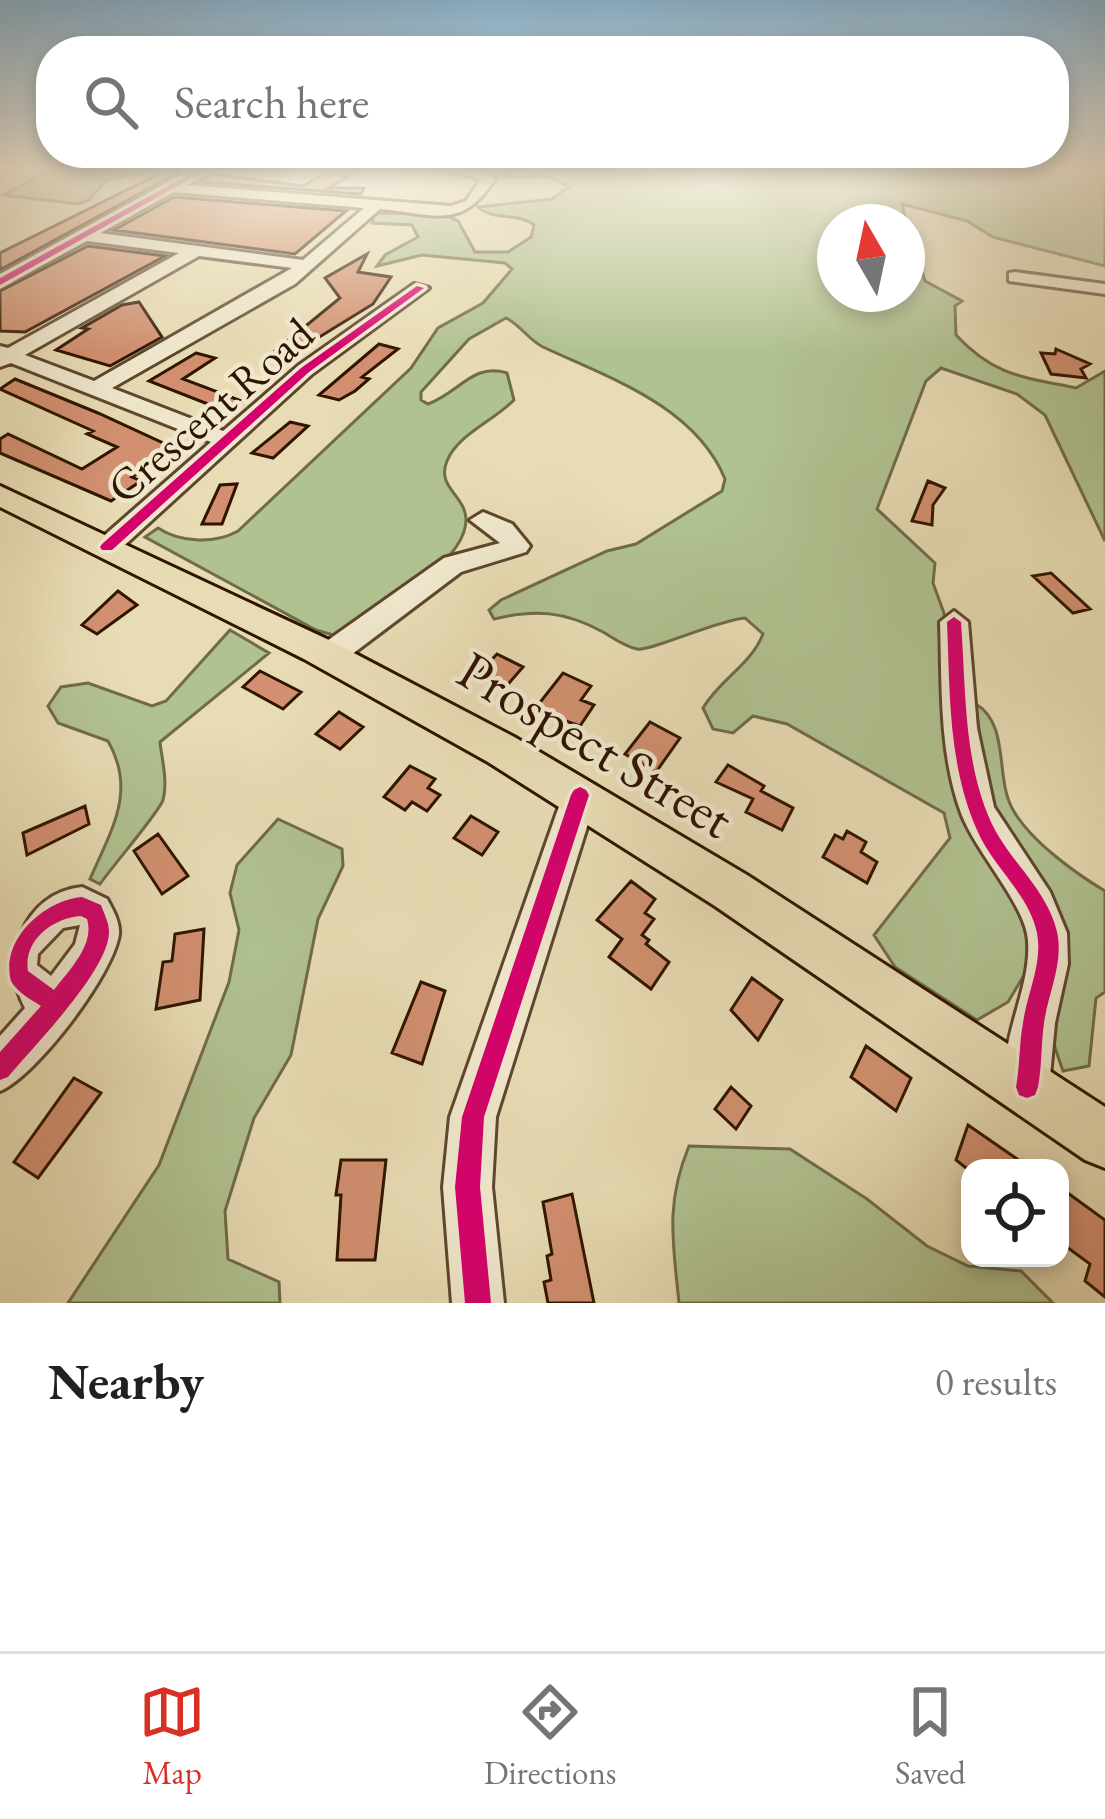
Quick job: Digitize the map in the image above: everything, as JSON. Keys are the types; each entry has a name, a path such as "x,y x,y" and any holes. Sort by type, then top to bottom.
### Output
{"main road":[{"name":"Prospect Street","path":"0,495 328,656 580,795 1105,1140"}],"street":[{"path":"0,282 98,230"},
{"path":"96,389 269,292 347,230"},
{"path":"87,236 306,265"},
{"path":"3,356 195,251"},
{"path":"1015,278 1105,289"},
{"name":"Crescent Road","path":"107,547 305,370 420,288"},
{"path":"3,356 226,440"},
{"path":"328,656 454,564 482,560 517,546 503,530 483,520"},
{"path":"954,622 959,699 974,797 986,832 1038,908 1047,933 1048,959 1034,1018 1027,1088"},
{"path":"478,1303 466,1200 466,1155 473,1118 580,795"},
{"path":"0,1069 54,1003"}],"green space":[{"path":"414,230 463,230 475,252 508,252 531,237 533,230 817,230 817,312 925,312 925,281 962,301 955,306 956,335 997,367 1076,388 1105,371 1105,541 1045,415 1017,394 941,368 926,381 877,509 935,563 933,583 944,613 957,776 1026,930 1033,960 1008,1002 977,1020 895,967 874,935 950,838 944,813 787,724 753,716 733,733 713,729 703,708 751,655 763,634 745,618 637,649 563,616 536,613 494,619 489,610 501,600 607,551 636,544 722,491 725,479 711,454 672,413 622,383 543,347 506,318 469,339 421,392 421,400 428,404 475,375 507,373 514,400 459,443 447,461 445,478 466,519 462,536 436,570 340,637 316,630 145,537 158,528 198,540 238,531 411,368 438,328 483,303 512,269 505,263 422,255 377,266 385,255 418,237"},
{"path":"981,230 1105,230 1105,266 993,237"},
{"path":"230,630 269,653 160,742 165,786 160,806 100,884 90,879 118,811 121,794 116,760 108,741 58,723 48,706 61,687 88,683 152,706 166,701"},
{"path":"976,704 994,725 1007,795 1020,820 1054,855 1105,891 1105,992 1096,998 1089,1066 1063,1071 1051,1036 1061,958 988,803"},
{"path":"278,819 342,849 343,866 318,919 291,1055 254,1118 225,1211 228,1259 279,1282 280,1303 68,1303 159,1165 229,982 239,930 230,893 237,865"},
{"path":"689,1146 790,1149 867,1199 927,1246 961,1263 961,1267 1021,1271 1053,1303 679,1303 673,1242 681,1167"}],"building":[{"path":"47,230 73,230 0,270 0,253"},
{"path":"114,230 324,230 295,254"},
{"path":"88,246 165,256 25,332 0,331 0,291"},
{"path":"367,254 358,272 391,277 373,304 282,360 275,351 340,298 325,278"},
{"path":"139,302 162,337 110,366 56,350 88,329 82,328 122,305"},
{"path":"379,344 398,349 362,377 369,379 355,391 339,400 319,395"},
{"path":"1056,349 1090,364 1081,369 1086,378 1051,374 1041,353 1055,354"},
{"path":"196,353 215,358 183,379 239,400 223,410 149,381"},
{"path":"15,379 176,449 132,477 141,481 111,501 0,453 0,439 8,434 82,469 117,447 87,434 93,431 0,389"},
{"path":"290,422 308,426 273,458 252,453"},
{"path":"928,481 945,488 933,505 932,525 912,521"},
{"path":"237,484 222,524 202,524 220,485"},
{"path":"1051,573 1090,609 1073,613 1033,576"},
{"path":"118,591 137,605 97,634 82,625"},
{"path":"497,654 523,667 503,690 476,676"},
{"path":"260,671 301,692 283,709 243,687"},
{"path":"563,673 591,686 581,700 594,705 580,726 534,710"},
{"path":"339,712 363,727 340,749 316,734"},
{"path":"650,722 680,738 656,772 625,754"},
{"path":"728,765 793,808 782,830 746,812 753,799 716,782"},
{"path":"410,766 435,779 428,788 440,795 427,811 412,802 405,810 384,797"},
{"path":"85,806 89,824 27,855 23,833"},
{"path":"471,816 498,832 482,855 454,838"},
{"path":"847,831 866,842 861,852 877,862 867,883 823,857 835,835 843,839"},
{"path":"158,834 188,876 162,894 134,851"},
{"path":"631,881 655,899 645,913 654,919 642,935 669,962 651,989 609,957 622,939 597,920"},
{"path":"204,929 200,1000 156,1009 163,962 172,961 175,934"},
{"path":"752,978 782,1000 758,1040 731,1010"},
{"path":"421,982 445,991 422,1064 392,1053"},
{"path":"866,1046 911,1078 896,1111 851,1077"},
{"path":"74,1078 101,1093 38,1178 14,1162"},
{"path":"731,1087 751,1106 736,1129 715,1109"},
{"path":"968,1125 1017,1159 961,1159 961,1164 956,1160"},
{"path":"341,1160 386,1160 375,1260 337,1260"},
{"path":"572,1194 594,1303 548,1303 544,1282 551,1280 547,1256 552,1254 543,1202"},
{"path":"1069,1194 1105,1220 1105,1297 1085,1281 1090,1264 1069,1249"}],"cycle path":[{"path":"0,282 95,230"},
{"path":"107,547 305,370 420,288"},
{"path":"954,622 961,728 976,807 993,844 1029,893 1047,933 1047,964 1033,1023 1027,1087"},
{"path":"478,1303 467,1187 473,1117 580,795"},
{"path":"0,1069 60,999 98,941 100,927 94,912 82,906 66,908 34,927 16,958 21,978 54,1003"}]}
